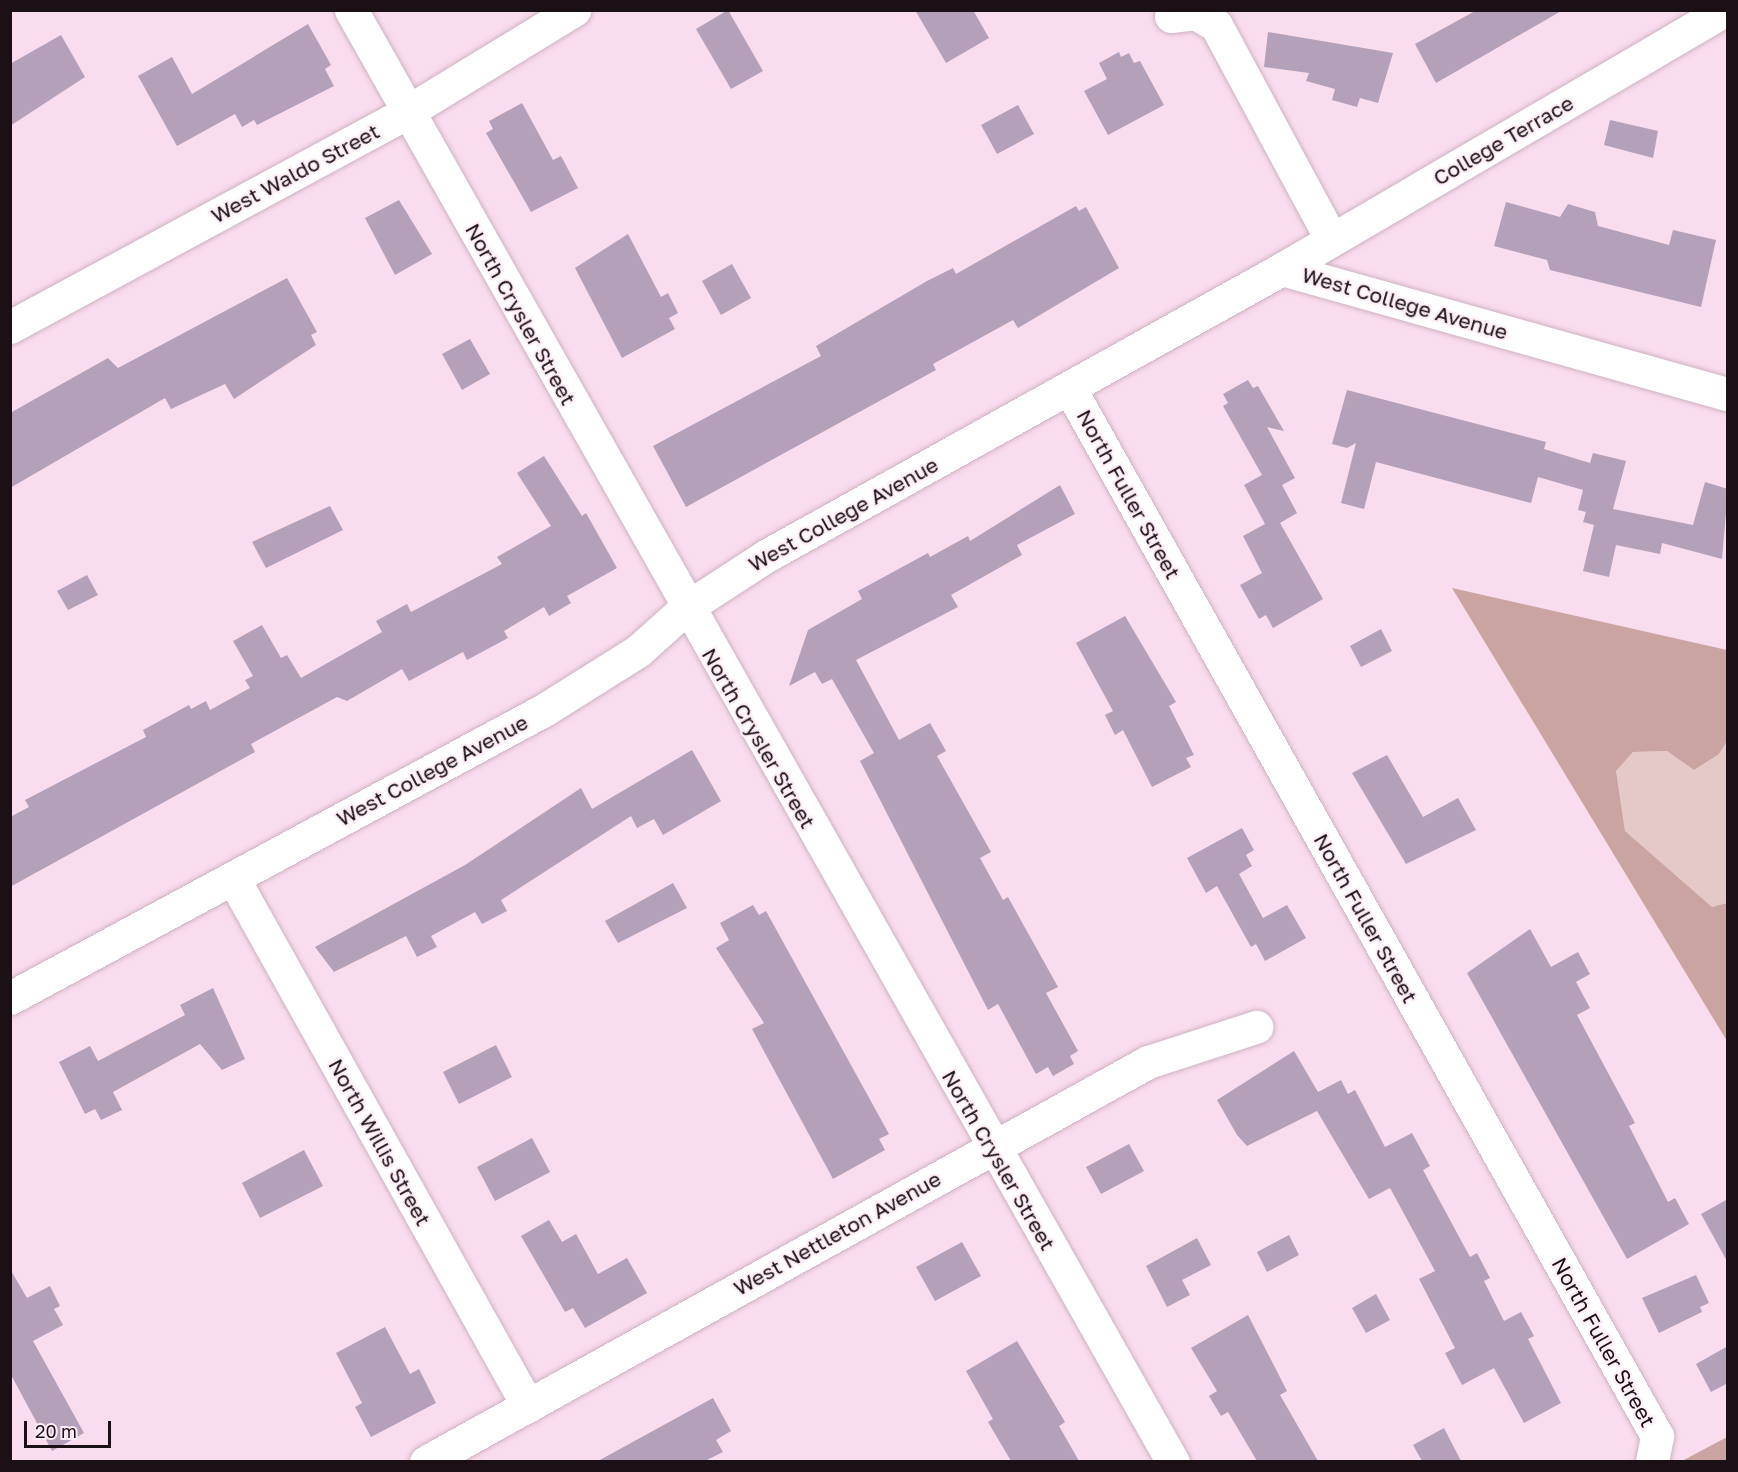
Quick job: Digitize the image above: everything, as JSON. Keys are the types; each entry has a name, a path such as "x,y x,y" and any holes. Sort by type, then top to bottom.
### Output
{"street":[{"name":"North Crysler Street","path":"351,10 686,608 1173,1461"},
{"name":"West Waldo Street","path":"10,327 407,112 574,10"},
{"name":"College Terrace","path":"1282,269 1725,10"},
{"path":"1171,16 1195,13 1216,25 1332,240"},
{"name":"West College Avenue","path":"10,998 544,710 638,651 686,608 766,555 1070,389 1282,269 1728,394"},
{"name":"North Fuller Street","path":"1070,389 1655,1455"},
{"name":"North Willis Street","path":"233,878 528,1406"},
{"name":"West Nettleton Avenue","path":"426,1461 1148,1062 1256,1027"}],"shaded area":[{"path":"1452,588 1727,650 1727,741 1719,754 1694,770 1667,751 1633,752 1616,771 1625,831 1712,907 1727,903 1727,1041"},
{"path":"1727,741 1727,903 1712,907 1625,831 1616,771 1633,752 1667,751 1694,770 1719,754"},
{"path":"1727,1437 1727,1461 1682,1461"}],"building":[{"path":"728,10 763,71 731,89 696,29"},
{"path":"915,10 973,10 989,38 946,63"},
{"path":"1477,10 1563,10 1436,83 1415,44"},
{"path":"308,24 331,65 325,69 334,86 257,125 254,120 242,127 235,114 177,146 138,76 172,57 192,94"},
{"path":"1268,32 1393,53 1378,103 1360,98 1357,107 1332,100 1335,89 1306,81 1309,73 1264,67"},
{"path":"61,35 85,77 10,126 10,64"},
{"path":"1119,52 1121,57 1129,53 1134,63 1140,61 1164,105 1108,135 1084,91 1107,79 1099,63"},
{"path":"522,103 553,160 561,156 578,188 531,212 486,133 493,129 489,121"},
{"path":"1018,105 1034,134 997,154 981,125"},
{"path":"1610,120 1658,131 1653,158 1604,145"},
{"path":"399,200 432,254 395,275 365,218"},
{"path":"1506,202 1560,217 1568,204 1595,212 1598,226 1669,245 1673,230 1716,240 1701,307 1550,270 1547,260 1494,246"},
{"path":"1076,206 1079,211 1086,207 1119,268 1018,328 1013,320 933,364 936,370 686,507 653,446 821,356 816,346 927,281 953,268 956,274"},
{"path":"628,234 661,297 668,293 678,313 669,318 675,329 622,358 575,268"},
{"path":"732,264 751,298 721,315 702,281"},
{"path":"287,278 317,332 311,335 316,345 234,399 225,384 171,409 165,398 10,488 10,413 108,358 118,368"},
{"path":"470,339 490,374 462,390 442,354"},
{"path":"1248,380 1253,388 1258,386 1284,431 1267,427 1295,478 1282,485 1297,513 1280,523 1323,599 1273,628 1266,615 1259,619 1240,585 1262,573 1243,536 1265,524 1244,485 1262,475 1223,406 1228,403 1223,394"},
{"path":"1347,390 1546,442 1544,449 1590,463 1593,453 1626,461 1613,509 1693,525 1705,482 1728,489 1722,559 1662,543 1660,554 1616,545 1609,577 1583,571 1594,525 1583,522 1586,512 1578,510 1583,490 1538,477 1531,503 1376,462 1364,509 1341,503 1356,443 1347,448 1332,444"},
{"path":"544,456 582,516 586,513 617,568 567,596 571,603 549,616 544,607 504,631 508,638 467,660 463,652 409,681 402,669 347,701 337,697 251,744 255,752 10,887 10,817 29,807 25,800 146,737 143,730 189,705 191,709 206,701 210,710 250,688 245,680 253,676 233,641 262,625 281,658 287,655 301,678 382,632 376,621 407,604 411,612 502,564 497,557 551,526 517,473"},
{"path":"1060,485 1075,514 1017,545 1022,555 951,595 958,607 856,660 899,740 930,723 946,751 937,756 991,852 980,858 1003,900 1008,897 1058,987 1046,993 1078,1051 1070,1056 1074,1064 1053,1076 1048,1067 1036,1074 998,1004 988,1010 860,761 874,753 832,679 822,684 815,672 789,686 808,630 862,599 858,591 928,553 930,557 968,536 970,541"},
{"path":"330,506 343,530 266,568 252,542"},
{"path":"87,575 98,595 68,610 57,591"},
{"path":"1125,616 1176,702 1169,706 1194,755 1186,758 1191,767 1152,787 1123,730 1115,735 1105,715 1113,711 1076,643"},
{"path":"1381,629 1392,651 1361,667 1350,646"},
{"path":"692,750 721,801 663,835 654,819 637,828 631,816 501,900 507,911 482,924 475,912 431,936 437,947 417,957 406,936 334,972 315,947 465,865 581,788 592,809"},
{"path":"1387,755 1423,817 1458,798 1476,830 1406,864 1352,773"},
{"path":"1242,828 1254,850 1246,855 1252,866 1239,874 1263,918 1287,905 1306,938 1265,961 1256,944 1251,947 1217,886 1206,893 1187,858"},
{"path":"673,883 687,908 618,943 605,921"},
{"path":"753,905 759,915 766,911 889,1134 879,1139 885,1150 833,1179 752,1029 764,1023 716,948 729,940 720,923"},
{"path":"1530,929 1551,967 1578,952 1590,974 1576,982 1590,1008 1577,1015 1635,1123 1629,1126 1668,1202 1675,1198 1689,1224 1627,1259 1467,973"},
{"path":"213,988 245,1059 222,1070 200,1044 113,1092 122,1110 101,1120 95,1109 85,1114 59,1062 90,1046 98,1061 185,1015 180,1005"},
{"path":"496,1045 512,1077 459,1104 443,1072"},
{"path":"1294,1051 1318,1092 1341,1080 1348,1094 1355,1090 1385,1147 1412,1133 1430,1166 1423,1170 1470,1257 1477,1253 1490,1278 1484,1281 1504,1321 1521,1312 1534,1336 1528,1339 1561,1403 1524,1423 1494,1368 1462,1385 1445,1353 1455,1348 1419,1279 1435,1271 1390,1188 1369,1199 1317,1111 1247,1146 1237,1135 1217,1100"},
{"path":"532,1138 550,1172 495,1201 477,1167"},
{"path":"1129,1144 1144,1171 1101,1194 1086,1167"},
{"path":"304,1150 323,1186 260,1218 242,1183"},
{"path":"1728,1199 1728,1263 1701,1214"},
{"path":"549,1220 562,1242 576,1234 598,1274 627,1258 647,1293 585,1328 573,1308 565,1312 521,1236"},
{"path":"1289,1235 1299,1255 1267,1272 1257,1252"},
{"path":"1197,1238 1211,1265 1182,1280 1190,1295 1167,1307 1146,1266"},
{"path":"962,1242 981,1276 935,1301 916,1267"},
{"path":"10,1269 27,1298 50,1286 60,1306 54,1309 63,1325 33,1341 84,1433 52,1451 10,1373"},
{"path":"1696,1275 1709,1303 1700,1307 1702,1312 1659,1333 1642,1298"},
{"path":"1376,1294 1390,1320 1366,1333 1352,1308"},
{"path":"1248,1315 1287,1391 1280,1395 1318,1461 1257,1461 1228,1412 1221,1416 1209,1396 1217,1391 1191,1348"},
{"path":"385,1327 410,1374 419,1369 436,1403 371,1437 355,1407 362,1403 336,1353"},
{"path":"1017,1341 1065,1422 1059,1426 1079,1461 1011,1461 988,1422 993,1419 966,1371"},
{"path":"1728,1346 1728,1383 1711,1392 1696,1364"},
{"path":"713,1398 731,1431 716,1440 723,1452 705,1461 598,1461"},
{"path":"1444,1428 1461,1461 1422,1461 1413,1445"}]}
